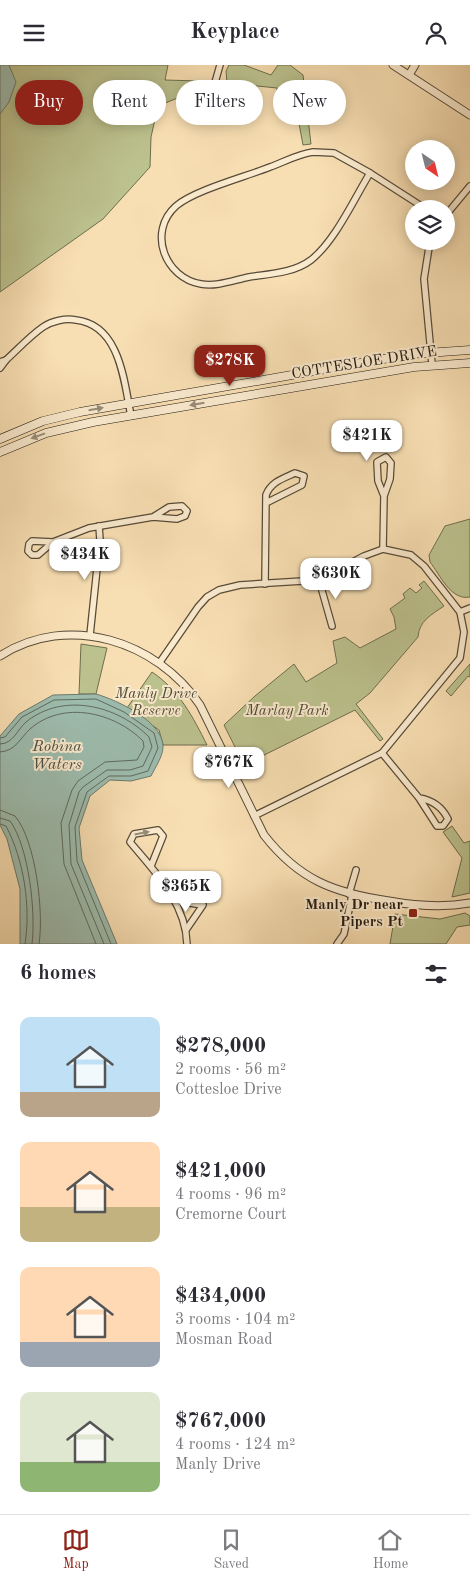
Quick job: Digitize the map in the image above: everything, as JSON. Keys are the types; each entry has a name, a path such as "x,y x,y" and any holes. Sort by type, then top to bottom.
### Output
{"main road":[{"name":"COTTESLOE DRIVE","path":"0,439 55,417 128,403 431,351 470,350"},
{"name":"COTTESLOE DRIVE","path":"0,452 58,430 131,415 432,364 470,363"}],"street":[{"path":"216,80 220,65"},
{"path":"393,65 470,115"},
{"path":"409,75 415,65"},
{"path":"370,173 328,241 314,258 300,267 207,285 184,278 174,271 166,261 161,243 164,225 177,206 194,197 313,152 334,153 370,173 412,200"},
{"path":"455,204 470,186"},
{"path":"429,250 424,279 432,364"},
{"path":"0,368 3,361 44,326 65,319 83,321 100,329 113,346 131,415"},
{"path":"383,549 384,496 390,479 390,463 386,457 382,457 377,462 378,481 384,496"},
{"path":"266,503 302,485 304,476 295,473 276,481 269,488 266,495 266,503 266,584"},
{"path":"53,542 79,531 99,526 153,517 180,519 185,516 187,511 182,506 176,505 153,517"},
{"path":"90,635 100,541 99,526"},
{"path":"160,662 207,597 220,590 240,585 319,580 364,555 383,549 411,555 424,566 460,612 464,632 460,658 382,753 254,816"},
{"path":"319,580 332,626"},
{"path":"460,612 470,608"},
{"path":"0,656 34,641 57,636 90,635 131,647 160,662 182,681 200,705 264,835 286,860 312,879 351,895 424,906 441,907 470,903"},
{"path":"382,753 419,798 437,826 443,826 448,819 444,811 427,799 419,798"},
{"path":"151,866 163,836 158,830 134,834 130,841 176,901 186,930 187,944"},
{"path":"337,944 344,934 356,870"},
{"path":"176,901 203,905 186,930"}],"green space":[{"path":"0,65 168,65 165,80 93,80 93,125 154,125 151,137 150,167 103,219 0,292"},
{"path":"229,65 244,65 271,75 278,65 290,65 303,75 304,80 273,80 273,88 263,87 263,80 227,80 226,71"},
{"path":"166,80 176,80 176,99 166,103"},
{"path":"299,125 309,125 311,144 303,145"},
{"path":"470,519 470,597 463,597 457,595 447,586 430,562 429,555 445,526"},
{"name":"Marlay Park","path":"424,581 444,606 426,619 419,631 418,637 370,693 356,704 383,739 380,741 355,710 244,765 224,725 294,664 306,682 337,663 333,641 345,637 360,648 396,629 394,617 390,609 405,598 403,594 410,588 416,593 422,588 419,585"},
{"path":"81,644 107,648 96,694 79,694"},
{"path":"470,664 470,677 468,676 451,696 446,691"},
{"name":"Manly Drive Reserve","path":"152,672 162,679 178,696 191,714 207,745 163,745 159,730 127,708"},
{"path":"452,826 464,843 470,841 470,893 452,897 462,858 443,832"},
{"path":"465,913 470,916 470,925 457,927 446,944 390,944 395,914 440,919"}],"water":[{"path":"0,65 9,65 15,80 15,85 9,102 0,114"},
{"name":"Robina Waters","path":"96,694 138,713 156,729 163,747 163,751 151,776 131,781 110,780 90,796 79,828 82,860 117,944 20,944 20,889 7,839 0,825 0,736 19,714 53,695"}],"place":[{"name":"Manly Dr near Pipers Pt","path":"413,913"}]}
